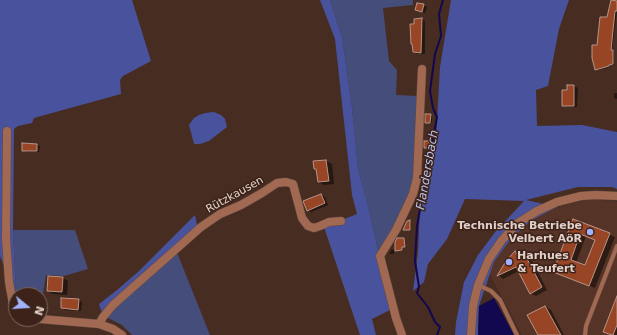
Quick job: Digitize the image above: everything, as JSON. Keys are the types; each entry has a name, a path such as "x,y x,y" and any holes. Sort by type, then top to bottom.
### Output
{"street":[{"path":"402,335 396,318 380,256 396,230 413,194 418,178 422,69"},
{"path":"7,131 6,238 10,287"},
{"name":"Rützkausen","path":"100,324 103,317 113,305 201,227 220,214 241,205 277,183 286,182 293,184 302,218 308,226 314,228 329,222 341,221"},
{"path":"471,335 473,306 478,285 489,260 502,240 518,223 537,211 557,202 596,194 617,196"},
{"path":"48,320 100,324 113,329 122,335"}],"lane":[{"path":"585,335 586,326 617,246"},
{"path":"478,285 491,290 500,300 518,335"}],"shaded area":[{"path":"0,0 132,0 151,61 123,76 120,80 121,94 34,118 32,123 18,126 14,129 13,230 16,287 13,287 0,256"},
{"path":"320,0 330,0 342,37 352,107 358,168 392,309 372,319 376,335 360,335 324,227 357,214 352,195 335,39"},
{"path":"330,0 413,0 413,5 383,8 389,61 397,70 396,95 418,96 415,183 408,201 379,253 358,168 352,107 342,37"},
{"path":"451,0 569,0 559,29 548,86 536,90 537,126 582,125 617,132 617,189 612,187 578,187 526,200 557,207 523,227 507,244 494,262 479,306 478,335 455,335 464,282 478,255 496,231 524,201 465,199 447,239 428,264 424,282 413,291 418,252 420,205 436,139 440,67"},
{"path":"214,112 221,115 225,119 227,127 209,141 194,144 189,125 194,118 199,115"},
{"path":"595,199 617,202 617,335 522,335 489,273 494,262 507,244 523,227 536,218 557,207"},
{"path":"195,215 198,230 109,313 108,318 98,317 102,313 99,304 139,271"},
{"path":"13,230 75,230 88,269 64,276 46,275 44,287 16,287"},
{"path":"176,250 210,335 132,335 122,325 108,318 109,313"},
{"path":"494,298 514,335 478,335 479,306"}],"building":[{"path":"611,0 617,1 617,11 615,11 611,50 613,50 613,64 595,70 592,58 592,45 597,45 600,17 607,17"},
{"path":"417,3 424,4 422,12 415,10"},
{"path":"422,18 421,53 413,52 410,24 414,24 414,19"},
{"path":"567,85 574,85 574,106 562,106 562,90 567,90"},
{"path":"425,114 431,114 430,123 425,123"},
{"path":"424,141 430,141 429,148 424,148"},
{"path":"22,143 37,144 37,151 22,151"},
{"path":"326,160 329,181 318,182 313,161"},
{"path":"321,194 325,203 307,211 303,201"},
{"path":"573,219 610,233 589,286 553,272","holes":["580,234 595,240 585,265 571,260"]},
{"path":"410,220 410,230 403,230 407,221"},
{"path":"397,238 404,238 405,247 402,247 402,250 395,251 395,242"},
{"path":"515,251 519,258 525,255 542,287 530,294 516,267 497,276 506,261"},
{"path":"48,276 63,277 62,292 48,291"},
{"path":"617,296 617,325 612,335 603,332"},
{"path":"61,298 79,299 78,310 61,308"},
{"path":"545,306 561,335 538,335 527,315"}],"waterway":[{"name":"Flandersbach","path":"437,335 440,327 435,322 428,307 417,293 419,287 415,261 417,226 437,117 433,108 430,91 435,54 441,36 439,14 443,0"}],"place":[{"name":"Technische Betriebe Velbert AöR","path":"590,232"},
{"name":"Harhues & Teufert","path":"509,262"}]}
